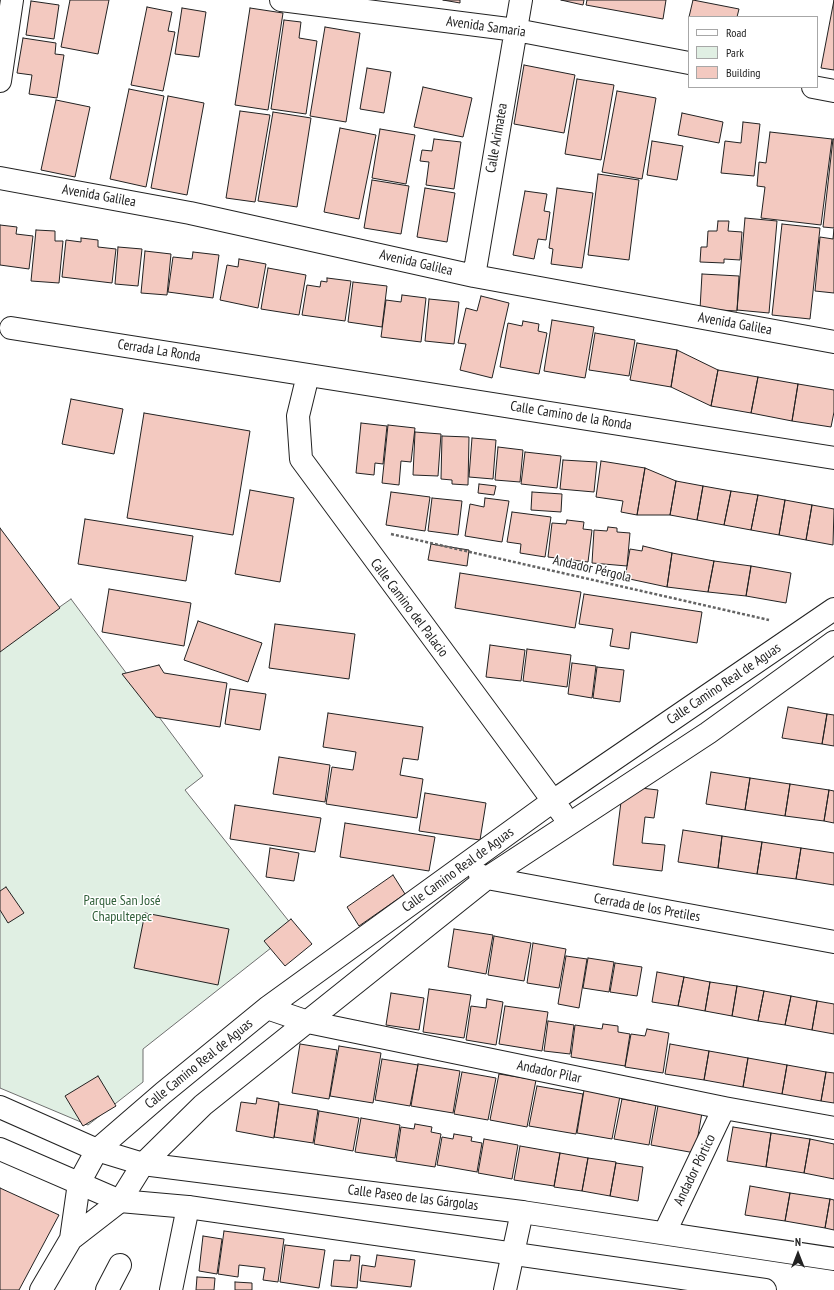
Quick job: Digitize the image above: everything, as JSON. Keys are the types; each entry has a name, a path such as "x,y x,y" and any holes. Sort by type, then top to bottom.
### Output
{"street":[{"path":"0,81 12,0"},
{"name":"Avenida Samaria","path":"281,0 516,30 688,63"},
{"name":"Calle Arimatea","path":"474,276 521,0"},
{"path":"818,88 834,91"},
{"name":"Avenida Galilea","path":"0,178 190,213 474,276 834,342"},
{"name":"Cerrada La Ronda","path":"11,328 308,375"},
{"name":"Calle Camino de la Ronda","path":"308,375 834,458"},
{"name":"Calle Camino del Palacio","path":"308,375 298,416 300,459 570,824"},
{"name":"Calle Camino Real de Aguas","path":"78,1183 97,1150 163,1093 267,1008 553,801 834,609"},
{"name":"Calle Camino Real de Aguas","path":"120,1201 143,1164 204,1105 487,878 708,733 834,642"},
{"name":"Cerrada de los Pretiles","path":"462,867 487,878 834,942"},
{"name":"Andador Pilar","path":"267,1008 308,1022 724,1108 834,1128"},
{"name":"Calle Paseo de las Gárgolas","path":"0,1107 97,1150 143,1164 522,1212 665,1232 834,1259"},
{"name":"Andador Pórtico","path":"665,1232 724,1108"},
{"path":"0,1149 120,1201 188,1206 765,1290"},
{"path":"71,1239 78,1183"},
{"path":"41,1290 71,1239 120,1201"},
{"path":"171,1290 188,1206"},
{"path":"505,1290 522,1212"},
{"path":"108,1290 120,1265"}],"path":[{"name":"Andador Pérgola","path":"347,524 806,628"}],"green space":[{"name":"Parque San José Chapultepec","path":"71,599 203,776 185,790 295,929 143,1049 143,1082 88,1125 0,1088 0,649"}],"building":[{"path":"70,0 109,0 98,54 61,47"},
{"path":"443,0 460,0 460,3"},
{"path":"561,0 584,0 583,5"},
{"path":"587,0 666,0 663,19 586,5"},
{"path":"693,0 739,9 737,16 689,16"},
{"path":"834,0 834,70 821,68"},
{"path":"31,1 59,5 54,39 26,35"},
{"path":"147,7 172,12 168,31 175,32 163,91 131,85"},
{"path":"182,8 206,12 199,57 175,54"},
{"path":"250,8 283,13 268,110 235,105"},
{"path":"284,20 301,22 299,38 317,41 306,114 271,109"},
{"path":"325,27 360,33 346,122 310,116"},
{"path":"23,38 56,43 55,54 64,55 57,98 29,94 32,75 17,73"},
{"path":"524,65 575,75 564,133 514,124"},
{"path":"367,68 391,72 384,113 360,109"},
{"path":"577,79 614,85 601,160 565,154"},
{"path":"423,87 472,98 463,137 414,127"},
{"path":"129,89 164,96 146,187 110,179"},
{"path":"617,91 656,98 642,179 602,172"},
{"path":"168,96 204,103 187,195 151,188"},
{"path":"56,100 90,107 75,177 41,170"},
{"path":"240,111 270,115 255,202 226,198"},
{"path":"273,112 311,118 297,207 258,201"},
{"path":"682,113 723,122 719,143 678,135"},
{"path":"743,122 760,124 754,176 721,173 725,141 741,143"},
{"path":"340,128 376,135 359,219 324,212"},
{"path":"380,129 415,135 406,184 372,178"},
{"path":"770,132 832,139 821,225 761,218 765,187 757,186 759,162 766,163"},
{"path":"434,139 461,142 454,189 426,185 429,162 420,161 422,150 432,151"},
{"path":"834,139 834,228 823,227"},
{"path":"652,141 683,146 677,180 647,175"},
{"path":"598,174 639,180 629,260 588,255"},
{"path":"372,180 409,186 401,234 364,228"},
{"path":"425,188 455,193 447,242 417,237"},
{"path":"557,188 593,193 582,268 551,264 553,249 549,248"},
{"path":"525,191 547,194 544,211 550,212 546,240 538,239 534,259 513,255"},
{"path":"745,218 777,221 769,313 737,310"},
{"path":"718,221 729,221 728,231 742,232 740,260 724,259 724,263 700,262 701,247 707,247 708,231 717,231"},
{"path":"782,224 820,228 810,319 772,315"},
{"path":"0,225 17,227 16,234 33,236 29,269 0,265"},
{"path":"834,229 834,293 815,291 820,237 833,239"},
{"path":"36,230 55,231 55,241 63,241 59,283 31,281"},
{"path":"81,238 98,240 98,247 116,249 112,283 62,277 66,240 81,242"},
{"path":"118,247 142,249 138,286 115,284"},
{"path":"145,251 171,254 167,295 141,293"},
{"path":"193,252 219,255 213,298 168,292 173,257 192,259"},
{"path":"239,259 266,264 258,308 220,300 227,265 238,267"},
{"path":"268,268 306,275 299,315 261,309"},
{"path":"702,274 739,276 737,311 700,309"},
{"path":"327,278 351,281 345,321 302,315 307,285 320,287 321,281 327,282"},
{"path":"353,282 387,286 382,327 348,322"},
{"path":"402,295 426,298 421,342 381,337 386,300 401,302"},
{"path":"481,296 509,303 492,378 460,370 466,344 458,343 466,308 477,311"},
{"path":"429,299 459,302 454,344 425,341"},
{"path":"552,320 594,327 585,378 544,371"},
{"path":"523,321 539,324 538,331 547,333 539,374 500,367 508,323 522,326"},
{"path":"595,333 635,340 629,376 589,370"},
{"path":"637,343 677,350 671,387 630,380"},
{"path":"677,350 718,370 711,406 671,387"},
{"path":"718,370 758,377 751,413 711,406"},
{"path":"758,377 798,384 792,421 751,413"},
{"path":"798,384 834,390 834,412 831,427 792,421"},
{"path":"71,399 123,409 114,454 62,444"},
{"path":"144,413 250,431 233,535 127,518"},
{"path":"361,423 387,426 383,464 375,463 374,475 356,473"},
{"path":"388,425 415,428 411,462 401,461 399,485 382,483"},
{"path":"415,432 441,434 438,476 413,475"},
{"path":"442,436 469,437 468,485 452,484 452,480 441,479"},
{"path":"472,438 496,440 493,479 469,477"},
{"path":"498,447 523,450 520,482 495,480"},
{"path":"525,452 561,456 557,488 521,484"},
{"path":"563,460 597,462 594,492 560,489"},
{"path":"601,461 645,468 637,515 621,512 623,501 596,497"},
{"path":"645,468 676,481 670,515 637,515"},
{"path":"676,481 703,486 697,520 670,515"},
{"path":"479,484 496,486 494,495 478,493"},
{"path":"703,486 731,491 724,525 697,520"},
{"path":"250,490 294,498 280,582 235,574"},
{"path":"731,491 758,495 751,530 724,525"},
{"path":"391,492 430,497 425,531 386,525"},
{"path":"532,492 562,494 561,512 531,510"},
{"path":"758,495 785,500 779,535 751,530"},
{"path":"432,498 462,501 458,535 428,531"},
{"path":"485,498 509,501 502,542 465,536 470,504 484,507"},
{"path":"785,500 812,505 806,540 779,535"},
{"path":"812,505 834,509 833,545 806,540"},
{"path":"512,512 551,517 545,557 520,553 521,544 507,542"},
{"path":"85,519 193,536 186,581 78,564"},
{"path":"567,520 584,522 583,529 592,530 588,562 548,557 552,523 566,524"},
{"path":"608,527 617,528 617,532 630,533 627,566 592,563 594,530 607,531"},
{"path":"0,528 60,608 0,652"},
{"path":"431,544 469,550 467,566 428,560"},
{"path":"643,546 672,553 667,587 625,578 630,549 642,551"},
{"path":"672,553 714,561 708,592 667,587"},
{"path":"714,561 751,566 746,596 708,592"},
{"path":"751,566 791,573 786,603 746,596"},
{"path":"460,573 581,592 575,628 455,608"},
{"path":"109,589 191,603 184,646 102,632"},
{"path":"584,594 702,612 697,643 631,632 629,649 610,646 613,629 579,624"},
{"path":"198,621 262,643 248,682 184,660"},
{"path":"275,624 355,634 349,679 269,668"},
{"path":"490,645 525,650 521,681 486,677"},
{"path":"527,649 571,655 567,687 523,681"},
{"path":"572,663 596,666 592,698 568,694"},
{"path":"159,665 164,673 227,683 220,727 156,717 122,674"},
{"path":"597,667 624,670 620,702 593,698"},
{"path":"230,689 266,694 260,730 225,724"},
{"path":"788,707 827,714 822,744 782,738"},
{"path":"328,713 423,727 418,760 403,758 400,775 423,779 417,818 326,804 332,767 353,770 356,752 323,747"},
{"path":"827,714 834,715 834,746 822,744"},
{"path":"279,757 330,765 325,802 273,794"},
{"path":"711,772 750,778 745,810 706,804"},
{"path":"750,778 790,784 785,816 745,810"},
{"path":"790,784 829,790 824,821 785,816"},
{"path":"641,788 658,790 654,818 645,817 642,843 665,845 662,871 613,865 621,802"},
{"path":"829,790 834,791 834,823 824,821"},
{"path":"425,793 486,803 480,840 419,831"},
{"path":"235,805 321,818 315,852 230,839"},
{"path":"345,823 435,837 429,871 340,857"},
{"path":"683,830 722,836 718,868 678,862"},
{"path":"722,836 762,842 757,874 718,868"},
{"path":"762,842 801,848 796,879 757,874"},
{"path":"270,848 299,853 294,881 266,877"},
{"path":"801,848 834,853 834,885 796,879"},
{"path":"393,875 405,894 359,926 347,907"},
{"path":"6,887 24,913 8,923 0,910 0,891"},
{"path":"145,913 229,929 218,985 134,968"},
{"path":"291,919 312,944 285,966 264,941"},
{"path":"454,929 493,935 486,974 448,967"},
{"path":"494,936 531,943 524,981 488,975"},
{"path":"533,943 566,949 559,988 527,983"},
{"path":"566,956 587,959 579,1008 558,1004"},
{"path":"588,958 614,962 609,992 583,988"},
{"path":"615,963 642,967 637,996 610,992"},
{"path":"657,972 684,977 678,1006 652,1002"},
{"path":"684,977 710,982 705,1011 678,1006"},
{"path":"710,982 737,986 732,1016 705,1011"},
{"path":"737,986 764,991 758,1021 732,1016"},
{"path":"429,989 471,995 464,1038 423,1032"},
{"path":"764,991 791,996 785,1025 758,1021"},
{"path":"391,993 424,998 419,1030 386,1025"},
{"path":"791,996 817,1001 812,1030 785,1025"},
{"path":"487,999 503,1002 496,1045 466,1040 471,1006 486,1008"},
{"path":"817,1001 834,1004 834,1034 812,1030"},
{"path":"505,1006 548,1012 542,1051 499,1044"},
{"path":"548,1021 574,1025 570,1054 544,1051"},
{"path":"603,1024 618,1026 618,1032 630,1034 625,1066 571,1057 575,1025 602,1029"},
{"path":"647,1029 669,1033 663,1073 625,1067 631,1034 645,1036"},
{"path":"300,1044 337,1050 329,1099 292,1093"},
{"path":"670,1044 709,1051 704,1080 665,1074"},
{"path":"339,1046 381,1053 373,1103 330,1096"},
{"path":"709,1051 748,1058 743,1087 704,1080"},
{"path":"748,1058 787,1065 782,1094 743,1087"},
{"path":"382,1059 418,1065 410,1106 375,1100"},
{"path":"418,1064 460,1071 453,1113 411,1106"},
{"path":"787,1065 826,1072 821,1101 782,1094"},
{"path":"462,1072 496,1078 488,1120 454,1114"},
{"path":"826,1072 834,1073 834,1103 821,1101"},
{"path":"499,1074 536,1080 527,1127 490,1120"},
{"path":"98,1076 116,1106 83,1126 65,1096"},
{"path":"537,1086 583,1094 576,1134 529,1126"},
{"path":"584,1090 620,1096 612,1139 577,1133"},
{"path":"257,1098 279,1102 274,1138 236,1131 241,1102 256,1104"},
{"path":"622,1099 656,1105 649,1145 614,1139"},
{"path":"659,1100 703,1107 695,1153 651,1145"},
{"path":"279,1104 318,1110 313,1143 274,1137"},
{"path":"319,1111 359,1118 353,1151 314,1144"},
{"path":"361,1118 400,1125 395,1158 355,1152"},
{"path":"415,1124 432,1127 431,1132 441,1134 435,1167 396,1161 401,1127 414,1129"},
{"path":"733,1127 771,1133 766,1167 727,1161"},
{"path":"771,1133 810,1139 804,1173 766,1167"},
{"path":"454,1134 472,1137 471,1141 482,1143 477,1172 437,1165 442,1137 453,1139"},
{"path":"484,1139 518,1145 512,1179 478,1173"},
{"path":"810,1139 834,1144 834,1179 804,1173"},
{"path":"520,1146 560,1153 554,1186 514,1180"},
{"path":"560,1153 588,1158 582,1191 554,1187"},
{"path":"588,1158 616,1162 610,1196 582,1191"},
{"path":"616,1163 643,1167 638,1201 610,1196"},
{"path":"750,1186 790,1193 785,1221 745,1215"},
{"path":"0,1188 59,1215 19,1290 0,1290"},
{"path":"790,1193 830,1199 825,1228 785,1221"},
{"path":"830,1199 834,1200 834,1230 825,1228"},
{"path":"224,1231 284,1239 278,1282 263,1280 265,1268 239,1265 238,1277 218,1274"},
{"path":"203,1236 222,1239 217,1274 199,1271"},
{"path":"285,1245 325,1250 319,1288 280,1282"},
{"path":"351,1255 360,1256 357,1288 331,1286 334,1260 350,1261"},
{"path":"377,1255 415,1260 411,1287 360,1281 362,1265 375,1267"},
{"path":"197,1277 215,1278 214,1290 196,1290"},
{"path":"235,1282 252,1283 252,1290 235,1290"}]}
